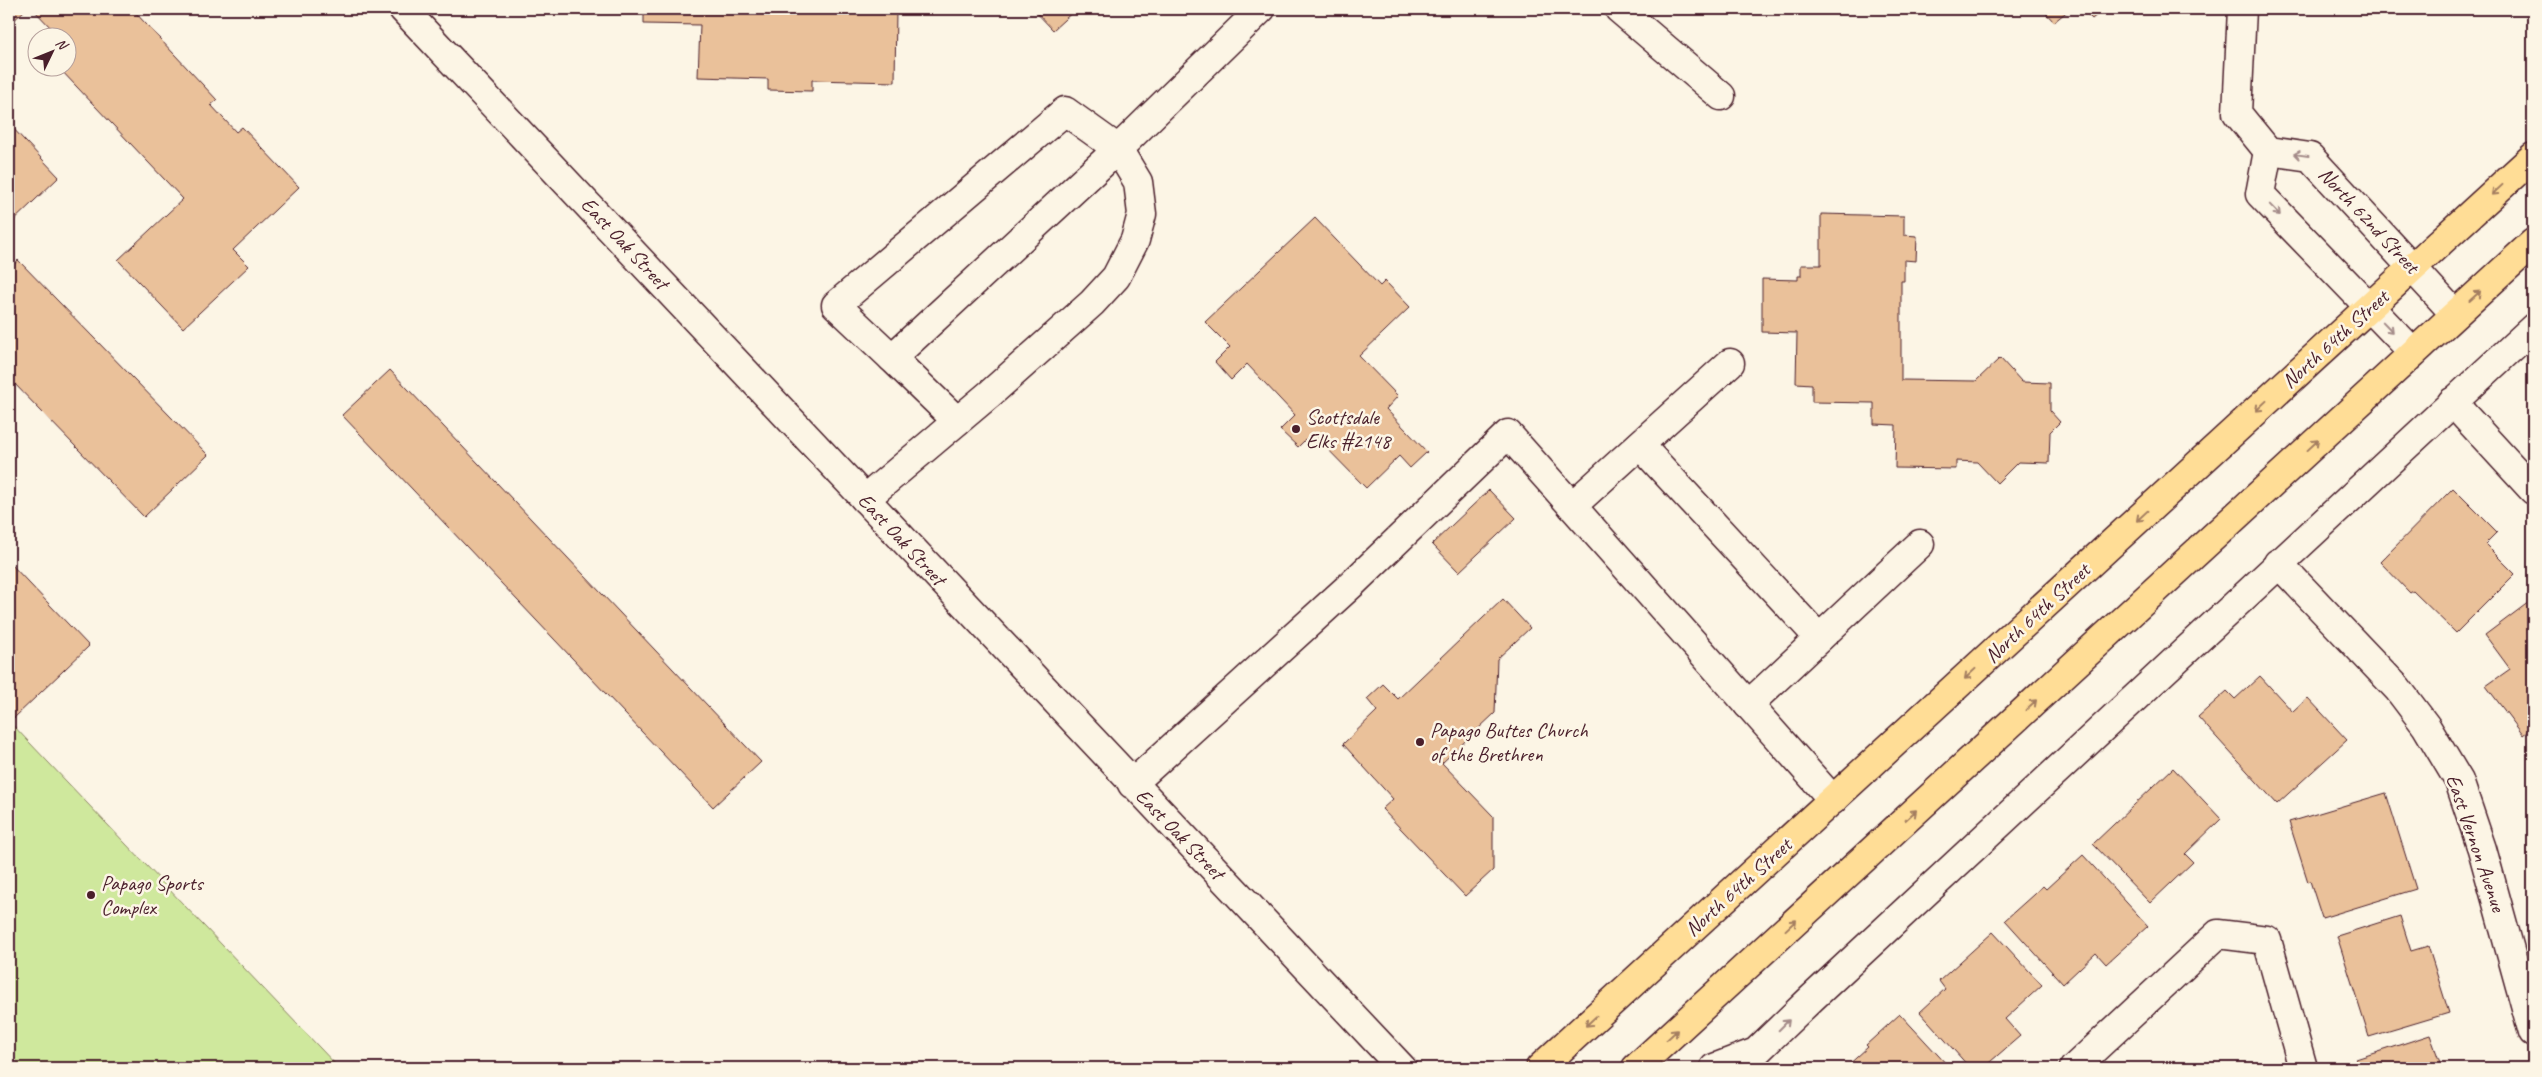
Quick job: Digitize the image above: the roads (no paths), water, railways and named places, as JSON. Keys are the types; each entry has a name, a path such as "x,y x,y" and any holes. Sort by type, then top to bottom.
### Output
{"main road":[{"name":"North 64th Street","path":"1540,1068 2533,158"},
{"path":"1636,1068 2533,243"}],"street":[{"name":"East Oak Street","path":"403,9 1132,784 1402,1068"},
{"path":"892,358 1118,149 1261,9"},
{"path":"1619,9 1721,96"},
{"path":"2242,9 2237,113 2268,151 2260,194 2413,352"},
{"path":"865,499 957,421 1085,309 1116,277 1135,240 1142,214 1138,182 1118,149 1065,111 836,305 957,421"},
{"name":"North 62nd Street","path":"2268,151 2310,156 2456,314"},
{"path":"1714,1068 1764,1060 1812,998 2533,328"},
{"path":"1572,506 1730,363"},
{"path":"2452,402 2533,490"},
{"path":"1132,784 1352,584 1508,434 1833,800"},
{"path":"1640,445 1819,638"},
{"path":"1748,705 1920,544"},
{"name":"East Vernon Avenue","path":"2278,563 2398,689 2426,726 2459,781 2482,849 2533,1033"},
{"path":"2074,1068 2218,934 2267,940 2303,1068"}],"place":[{"name":"Scottsdale Elks #2148","path":"1296,429"},
{"name":"Papago Buttes Church of the Brethren","path":"1420,742"},
{"name":"Papago Sports Complex","path":"91,895"}]}
